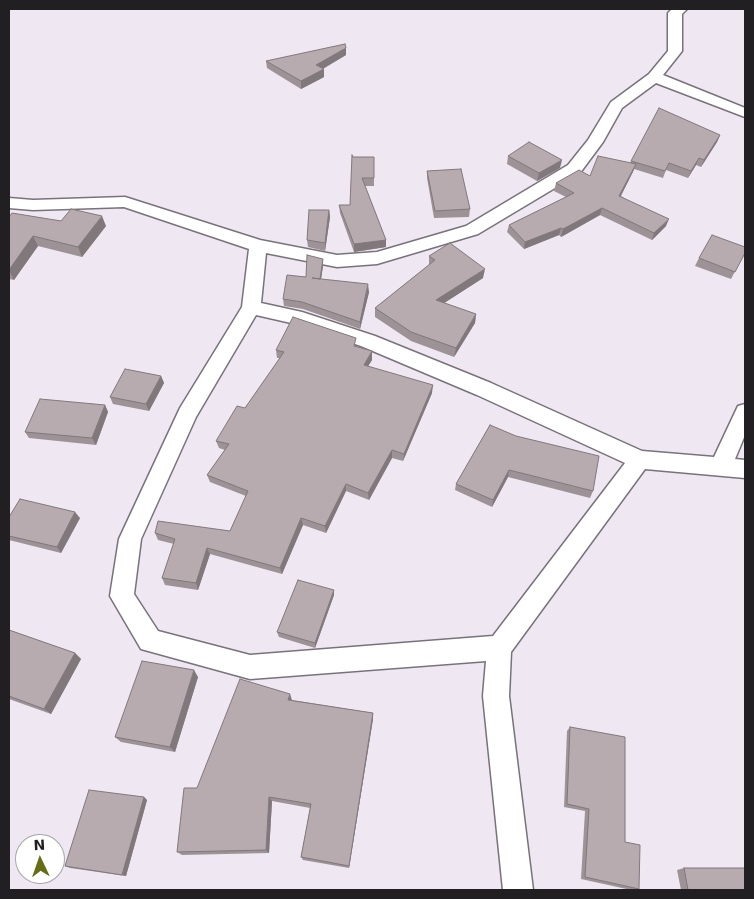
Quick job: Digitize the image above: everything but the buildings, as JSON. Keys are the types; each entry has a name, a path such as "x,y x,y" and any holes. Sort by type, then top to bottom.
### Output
{"street":[{"path":"9,203 33,205 125,202 258,246 337,261 377,258 472,230 574,169 595,142 616,105 654,77 675,51 675,13 680,9"},
{"path":"654,77 745,113"},
{"path":"258,246 251,307 187,414 130,539 122,596 150,641 250,667 499,648"},
{"path":"251,307 302,319 368,341 484,389 640,460 745,469"},
{"path":"721,466 745,412"},
{"path":"518,890 496,696 499,648 640,460"}]}
